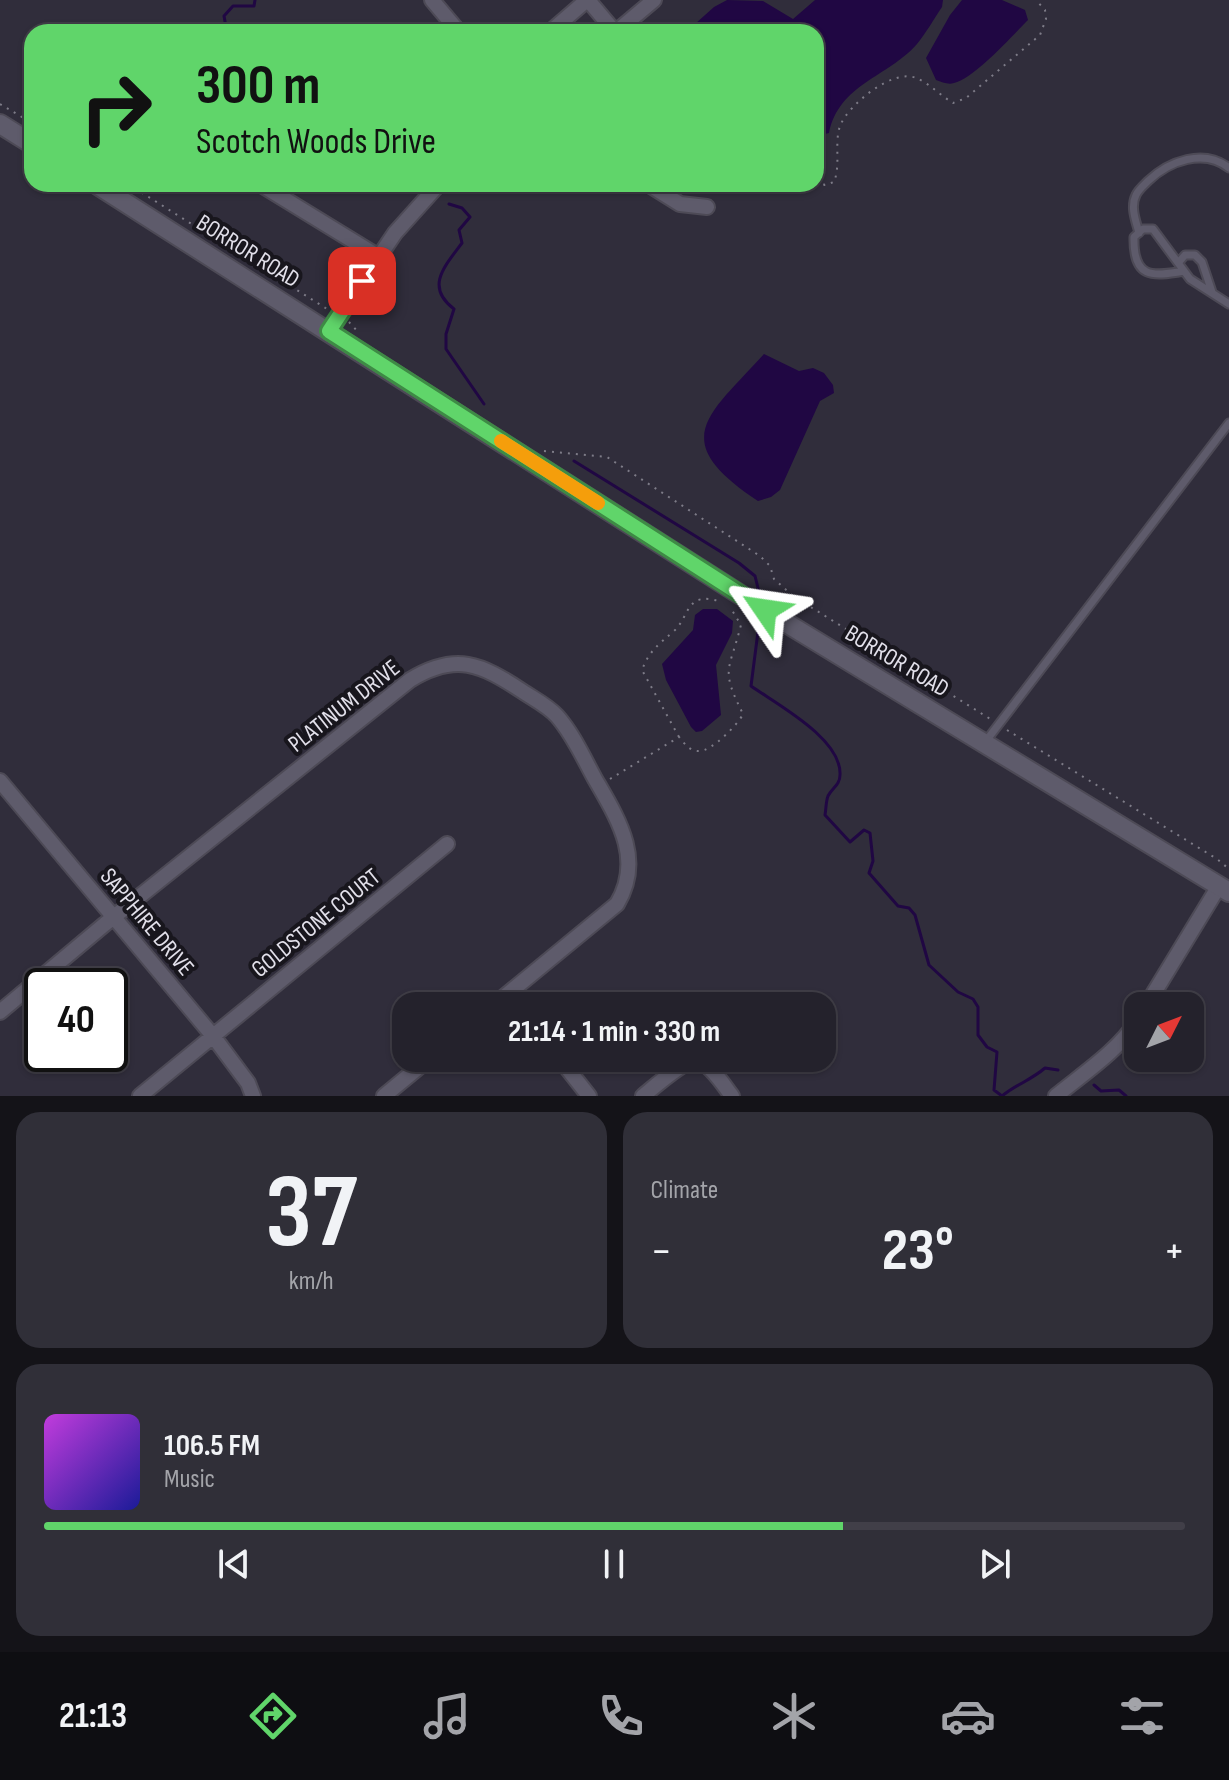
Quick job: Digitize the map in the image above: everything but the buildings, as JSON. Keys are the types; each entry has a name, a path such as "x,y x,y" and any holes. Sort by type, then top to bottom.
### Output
{"street":[{"path":"432,0 452,24"},
{"path":"559,24 587,0 609,24"},
{"path":"626,24 654,0"},
{"path":"0,124 24,139"},
{"name":"BORROR ROAD","path":"110,192 334,324 760,607 1224,889"},
{"path":"273,192 379,257"},
{"path":"334,324 407,218 431,192"},
{"path":"661,192 680,204 707,207"},
{"name":"PLATINUM DRIVE","path":"0,1012 410,680 445,664 471,664 492,671 549,708 567,730 599,786 622,828 628,850 630,871 617,904 522,992"},
{"name":"SAPPHIRE DRIVE","path":"0,781 6,799 115,916 213,1036 248,1083 253,1096"},
{"name":"GOLDSTONE COURT","path":"140,1096 447,844"},
{"path":"1155,992 1224,889"},
{"path":"1056,1096 1124,1039"},
{"path":"643,1096 687,1063 696,1061 705,1065 732,1096"},
{"path":"384,1096 413,1072"},
{"path":"570,1072 589,1096"}],"lane":[{"path":"1139,233 1133,209 1136,194 1162,168 1205,157 1229,168"},
{"path":"1184,271 1158,276 1149,274 1135,259 1134,237 1143,229 1153,229 1190,279 1229,304"},
{"path":"1179,262 1185,255 1195,255 1202,262 1213,293"},
{"path":"985,743 1229,423"}],"path":[{"path":"824,185 834,182 837,174 836,144 841,123 859,101 885,83 903,76 916,78 953,103 966,98 1040,35 1046,19 1045,10 1036,0"},
{"path":"0,104 24,118"},
{"path":"140,192 334,324 354,325 360,337"},
{"path":"540,451 607,457 760,556 770,566 774,579 793,596 1229,869"},
{"path":"702,599 718,600 728,605 741,625 727,667 728,679 743,714 739,724 704,751 688,747 679,737 642,670 653,648 678,626 693,603 702,599"},
{"path":"599,786 679,737"}],"shaded area":[{"path":"727,0 763,1 793,19 815,0 943,0 942,7 917,44 854,92 834,116 829,133 824,134 824,24 695,24"},
{"path":"962,0 1002,0 1025,10 1028,20 972,74 947,83 936,80 926,58"},
{"path":"764,354 799,371 813,368 824,373 833,385 834,393 820,401 780,490 758,501 730,480 712,461 705,444 706,428 713,412"},
{"path":"703,609 717,609 733,621 732,633 716,665 721,715 702,731 696,732 666,680 662,664 693,630 695,615"}],"waterway":[{"path":"226,24 224,16 233,6 254,6 255,0"},
{"path":"449,204 462,208 470,217 459,230 462,243 440,277 440,293 454,309 446,334 446,349 484,404"},
{"path":"574,461 739,563 755,576 761,600"},
{"path":"760,616 751,686 806,724 831,749 838,762 840,778 828,796 825,815 850,842 864,830 870,833 873,861 869,873 898,906 909,908 915,915 929,965 958,992 973,999 978,1007 978,1035 987,1047 997,1052 994,1090 1002,1096 1045,1068 1058,1070"},
{"path":"1094,1085 1101,1091 1119,1090 1126,1096"}],"slow traffic":[{"path":"501,441 598,503"}],"route":[{"path":"362,281 329,331 765,610"}]}
